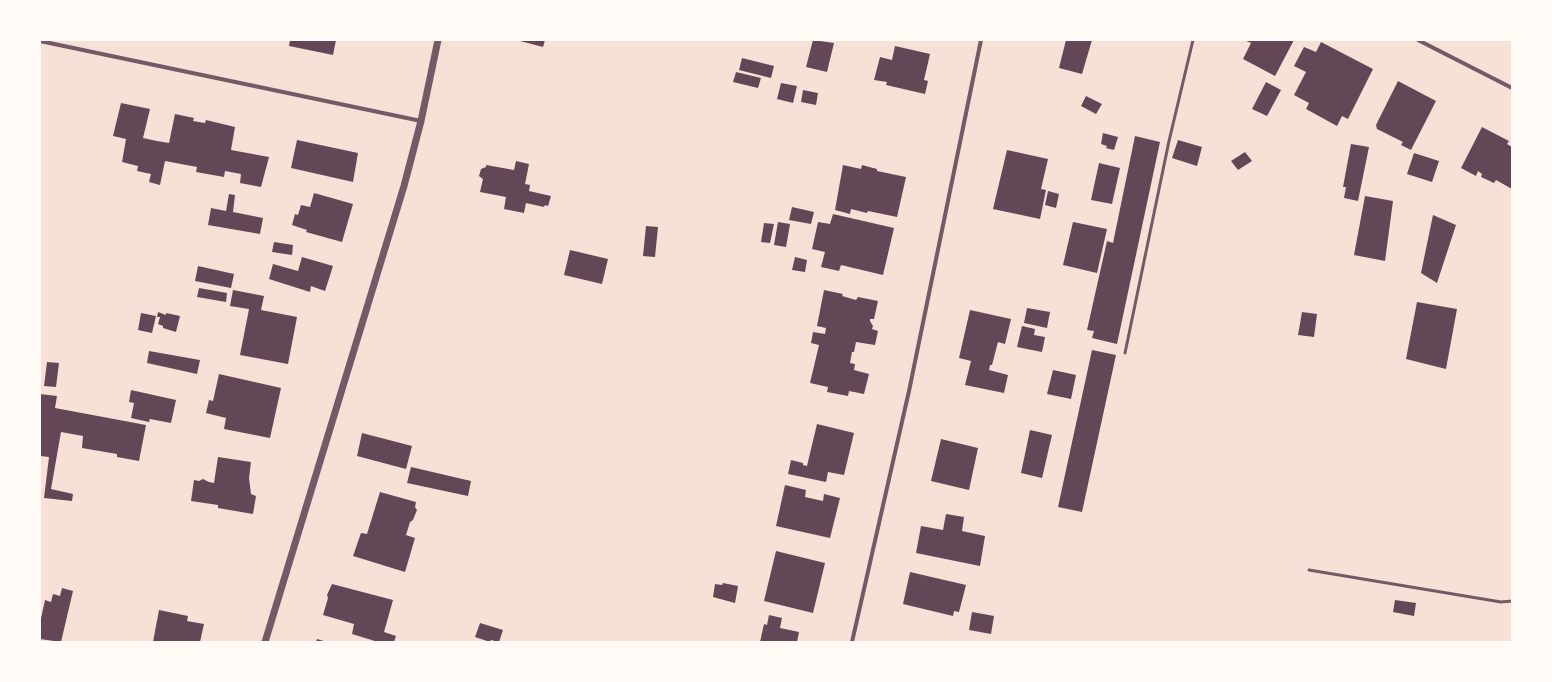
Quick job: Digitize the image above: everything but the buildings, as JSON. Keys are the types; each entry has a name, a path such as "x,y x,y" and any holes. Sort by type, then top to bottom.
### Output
{"street":[{"path":"265,642 404,186 421,121 438,40"},
{"path":"852,642 909,391 982,40"},
{"path":"1418,40 1512,88"},
{"path":"40,41 421,121"}],"lane":[{"path":"1125,353 1169,141 1193,40"},
{"path":"1309,570 1501,602 1512,601"}]}
